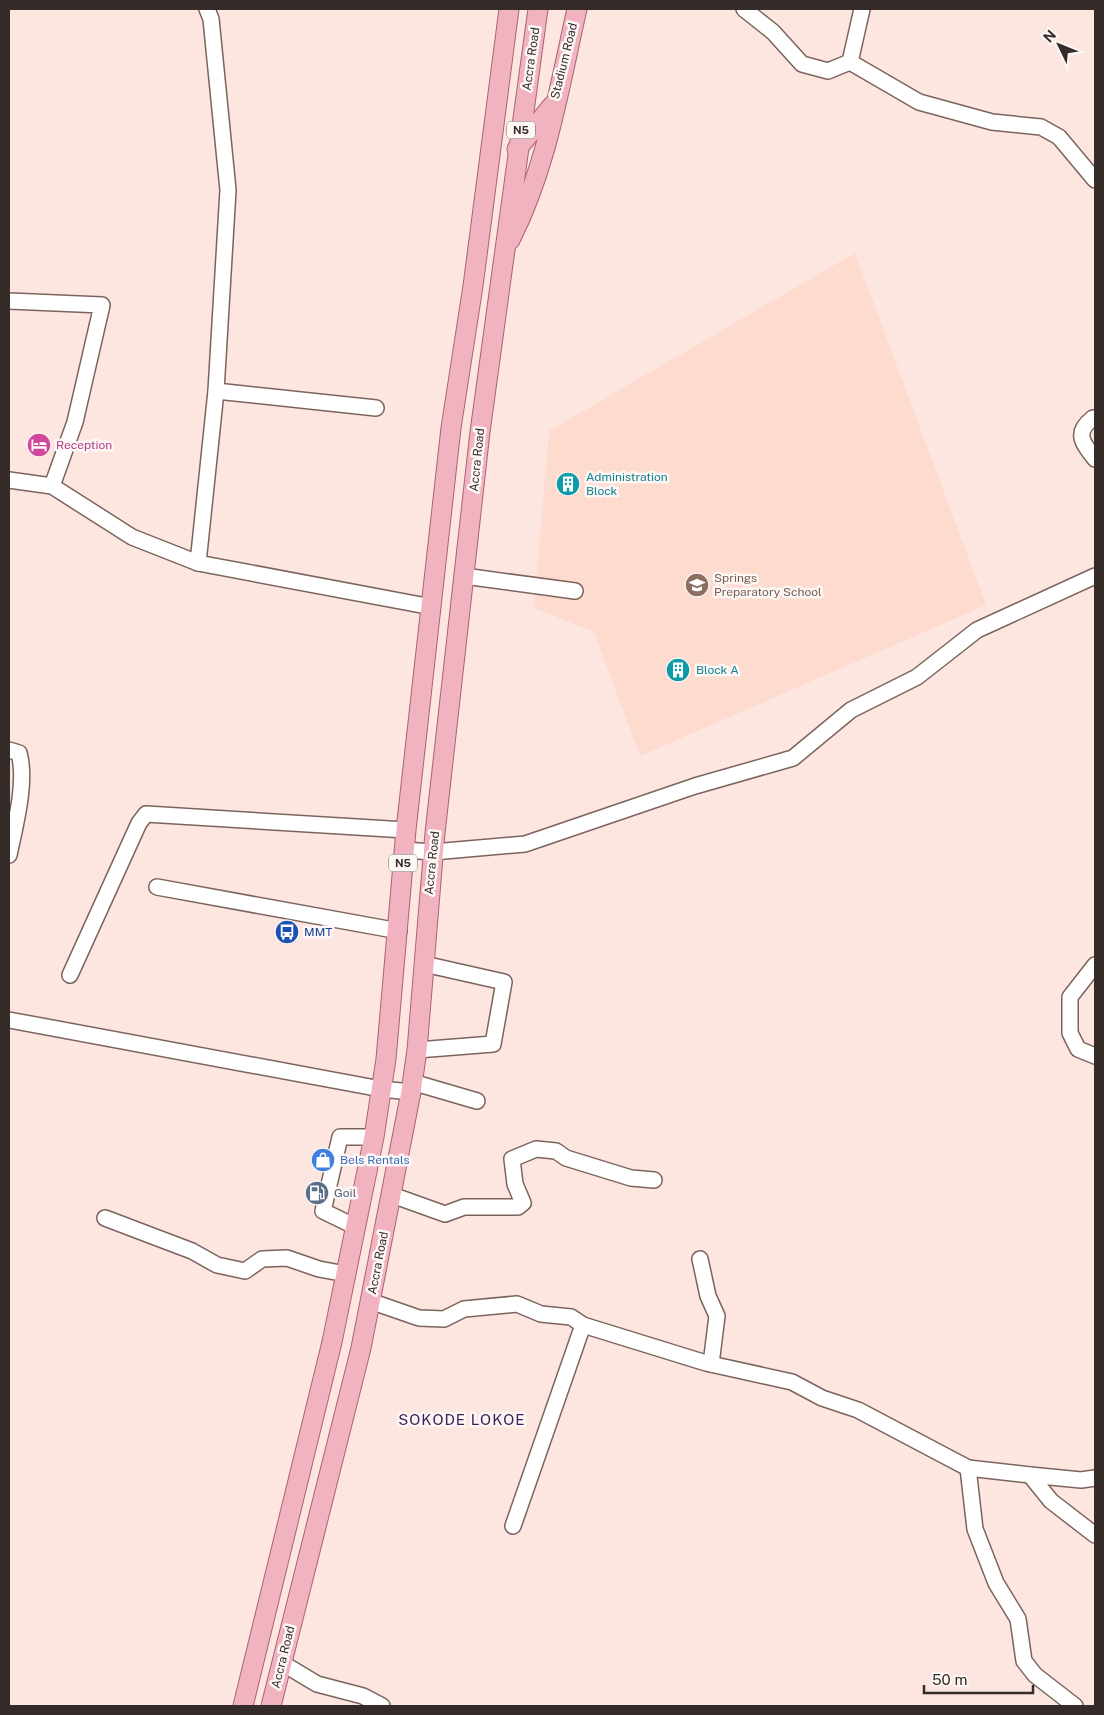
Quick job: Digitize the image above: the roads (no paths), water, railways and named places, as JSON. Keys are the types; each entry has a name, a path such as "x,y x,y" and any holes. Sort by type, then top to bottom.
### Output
{"main road":[{"name":"N5","path":"243,1706 332,1342 374,1137 386,1059 399,931 406,830 451,428 473,286 509,9"},
{"name":"Accra Road","path":"271,1706 361,1348 392,1195 417,1050 434,852 464,576 504,252 538,9"},
{"name":"Stadium Road","path":"486,177 518,149 557,100 576,9"},
{"path":"504,252 534,188 548,145 557,100"}],"street":[{"path":"198,563 216,391 228,190 211,19 207,9"},
{"path":"744,9 773,32 802,64 828,71 850,62"},
{"path":"850,62 862,9"},
{"path":"850,62 919,102 992,122 1041,127 1059,137 1095,180"},
{"path":"9,301 102,305 75,422 52,486"},
{"path":"216,391 376,408"},
{"path":"1093,418 1083,426 1081,432 1082,438 1095,459"},
{"path":"9,480 52,486 132,536 198,563 432,607"},
{"path":"464,576 575,591"},
{"path":"404,850 434,852 525,844 695,786 794,758 851,710 917,677 977,630 1095,576"},
{"path":"9,750 19,753 22,764 17,813 9,855"},
{"path":"70,975 139,824 146,814 406,830"},
{"path":"157,887 399,931"},
{"path":"417,1050 492,1044 504,982 424,964"},
{"path":"1095,965 1070,997 1070,1033 1078,1049 1095,1056"},
{"path":"9,1020 381,1089 411,1087 477,1101"},
{"path":"356,1227 323,1211 340,1137 374,1137"},
{"path":"392,1195 445,1214 464,1207 518,1207 523,1203 515,1184 512,1159 536,1148 556,1151 566,1158 631,1178 654,1180"},
{"path":"105,1218 192,1251 217,1265 245,1270 262,1258 286,1258 319,1270 346,1274"},
{"path":"700,1259 708,1296 717,1316 711,1364"},
{"path":"370,1301 418,1318 444,1320 464,1309 517,1304 541,1314 571,1317 583,1325 711,1364 792,1382 822,1398 858,1410 968,1468 1030,1476 1081,1480 1095,1478"},
{"path":"513,1526 583,1325"},
{"path":"968,1468 975,1528 996,1582 1018,1619 1024,1661 1035,1675 1076,1706"},
{"path":"1030,1476 1050,1501 1095,1535"},
{"path":"282,1663 317,1684 363,1696 382,1706"}],"place":[{"name":"Reception","path":"39,445"},
{"name":"Administration Block","path":"568,484"},
{"name":"Springs Preparatory School","path":"697,585"},
{"name":"Block A","path":"678,670"},
{"name":"MMT","path":"287,932"},
{"name":"Bels Rentals","path":"323,1160"},
{"name":"Goil","path":"317,1193"}],"district":[{"name":"SOKODE LOKOE","path":"462,1419"}]}
